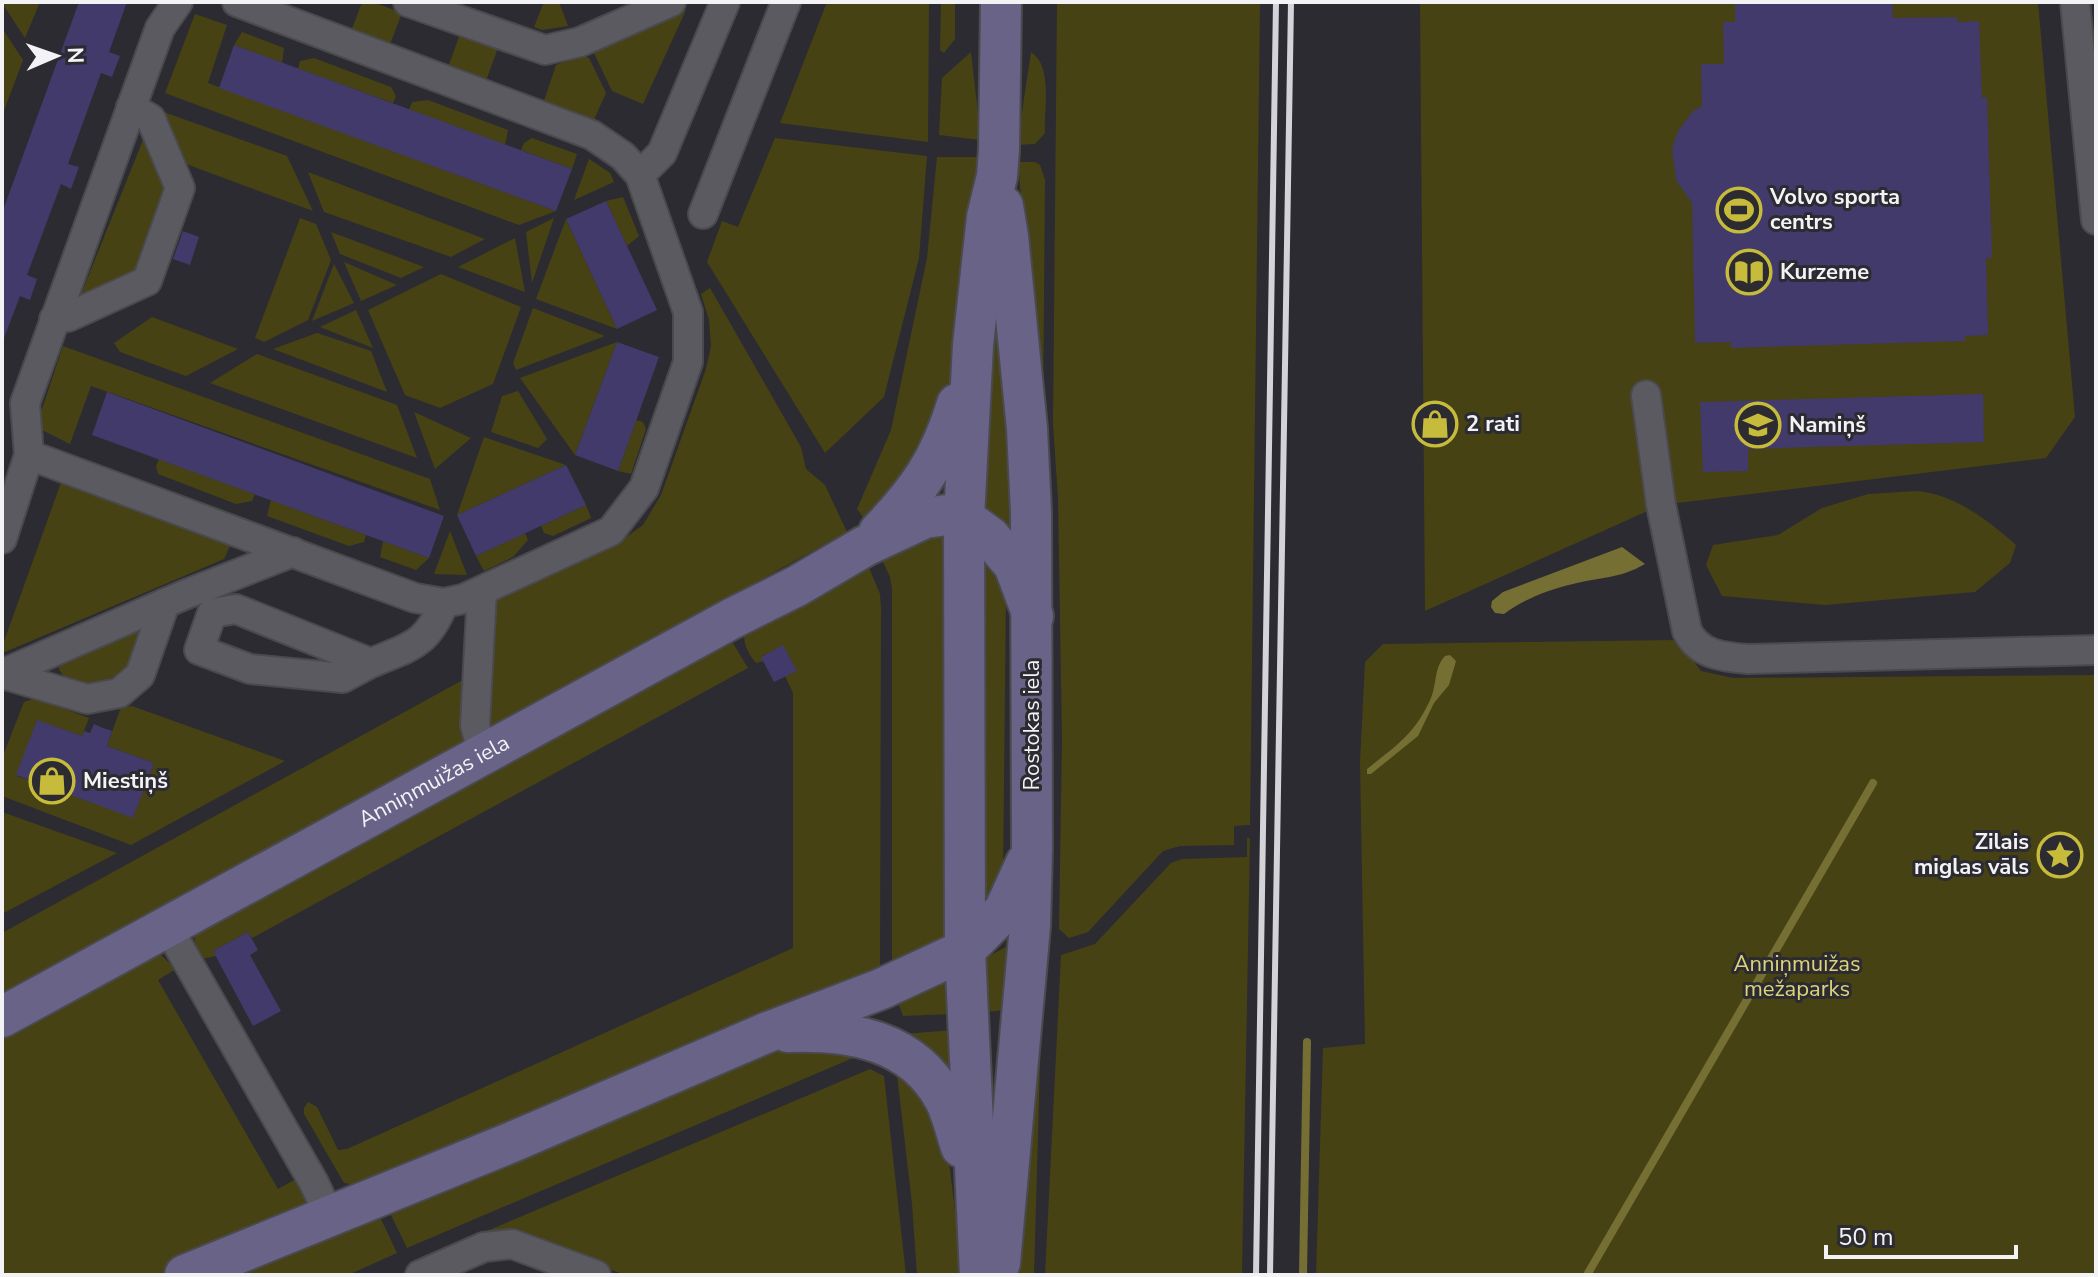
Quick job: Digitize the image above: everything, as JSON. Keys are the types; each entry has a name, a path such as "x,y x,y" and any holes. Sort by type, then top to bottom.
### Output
{"street":[{"path":"2,539 29,455 25,403 160,28 178,2"},
{"path":"29,455 415,598 444,603 482,591 611,531 644,488 688,362 688,312 640,175 623,156 592,135 237,2"},
{"path":"408,2 545,50 580,42 671,2"},
{"path":"640,175 662,153 725,2"},
{"path":"703,214 786,2"},
{"name":"Rostokas iela","path":"999,1275 1030,926 1033,616 1027,429 1008,236 997,176 1001,2"},
{"path":"2075,2 2096,220"},
{"path":"54,319 68,317 147,281 180,188 151,119 131,107"},
{"name":"Rostokas iela","path":"980,1275 965,950 964,518 973,345 987,217 997,176"},
{"name":"Anniņmuižas iela","path":"865,546 927,476 942,449 973,345"},
{"path":"1646,395 1661,505 1687,631 1693,642 1706,651 1748,659 2096,650"},
{"name":"Anniņmuižas iela","path":"2,1017 731,619 797,586 865,546 925,518 947,515 964,518"},
{"path":"964,518 990,537 1014,565 1033,616"},
{"path":"2,674 165,603 293,552"},
{"path":"482,591 475,725 483,755"},
{"path":"2,674 87,699 119,693 140,675 165,603"},
{"path":"371,663 236,609 212,613 199,650 250,669 343,678 425,638 444,603"},
{"path":"185,1275 512,1142 768,1032 881,989 965,950 1004,911 1032,848"},
{"path":"167,926 314,1183 329,1215"},
{"path":"768,1032 854,1034 883,1044 917,1065 946,1101 976,1191"},
{"path":"420,1275 484,1247 512,1244 596,1275"}],"green space":[{"path":"40,2 25,38 2,3"},
{"path":"362,2 373,2 402,13 387,52 349,37"},
{"path":"544,2 559,2 568,26 542,30 534,27"},
{"path":"827,2 929,2 928,142 780,123"},
{"path":"941,2 955,2 955,39 944,53 940,50"},
{"path":"1057,2 1260,2 1250,825 1234,826 1234,845 1180,846 1163,851 1088,932 1069,938 1059,929 1062,739 1058,498 1053,424"},
{"name":"Volvo sporta centrs","path":"1420,2 2038,2 2075,417 2046,458 1661,505 1425,611"},
{"path":"686,10 643,104 612,91 593,51"},
{"path":"195,14 227,25 208,83 556,211 519,225 165,93"},
{"path":"2,28 23,60 2,116"},
{"path":"242,32 284,48 282,63 234,45"},
{"path":"460,34 498,48 484,86 446,73"},
{"path":"971,52 981,140 939,135 942,78"},
{"path":"1031,52 1038,59 1045,77 1045,133 1035,144 1017,145"},
{"path":"581,55 589,58 606,93 591,126 542,107 556,65"},
{"path":"314,58 391,87 396,96 393,103 298,69 300,61"},
{"path":"428,100 508,130 505,145 409,110 412,102"},
{"path":"161,111 287,156 313,211 178,161"},
{"path":"147,130 170,185 141,269 80,297"},
{"path":"532,138 577,154 572,169 521,150 524,143"},
{"path":"775,138 927,156 919,258 884,397 825,453 707,262 722,221 738,227"},
{"path":"937,157 981,157 951,391 930,448 865,520 857,509 891,430 927,258"},
{"path":"589,159 610,173 614,182 574,200"},
{"path":"1018,162 1040,165 1045,180 1043,413 1040,413"},
{"path":"308,172 485,239 451,257 324,212"},
{"path":"623,197 639,236 627,246 606,201"},
{"path":"300,218 316,224 331,260 308,320 264,342 255,338"},
{"path":"554,218 532,283 526,232"},
{"path":"566,219 617,329 536,299"},
{"path":"331,232 424,267 401,278 340,254"},
{"path":"515,238 525,292 458,267"},
{"path":"344,262 397,285 361,301"},
{"path":"334,264 354,303 312,321"},
{"path":"441,274 521,307 493,384 440,408 405,395 368,310"},
{"path":"710,288 801,447 806,469 825,485 847,532 487,731 493,600 618,543 643,525 661,495 706,369 711,346 709,320 701,294"},
{"path":"533,308 605,336 516,370 513,363"},
{"path":"996,309 1022,538 981,510"},
{"path":"356,310 373,348 320,327"},
{"path":"152,317 238,349 186,376 120,352 114,343"},
{"path":"317,333 371,351 387,392 273,349"},
{"path":"617,342 575,455 520,378"},
{"path":"63,346 430,479 440,510 91,386 70,444 36,427"},
{"path":"257,354 397,405 417,458 210,383"},
{"path":"518,391 547,439 538,448 491,432 502,396"},
{"path":"414,412 471,438 435,469"},
{"path":"636,420 643,422 646,429 631,474 618,471"},
{"path":"484,437 566,465 457,515"},
{"path":"159,459 255,494 252,501 236,504 158,474 156,466"},
{"path":"63,477 233,539 224,559 5,652 2,647"},
{"path":"1917,491 1944,497 1994,526 2016,545 2010,563 1975,592 1825,605 1722,596 1706,565 1713,545 1778,535 1822,508 1868,494"},
{"path":"271,500 366,535 364,542 349,546 267,516"},
{"path":"586,505 591,518 553,536 544,533 541,526"},
{"path":"450,531 467,575 434,574"},
{"path":"945,531 949,937 892,965 892,589 878,551"},
{"path":"525,533 528,540 513,557 484,571 476,556"},
{"path":"383,541 429,558 416,570 380,557"},
{"path":"980,545 1006,591 1003,878 979,921"},
{"path":"865,558 880,594 881,609 880,971 357,1185 344,1183 304,1114 308,1102 317,1107 338,1150 347,1149 793,948 793,693 785,676 783,646 762,656 764,661 756,663 746,646 745,628"},
{"path":"137,632 141,638 138,650 134,659 115,676 82,685 64,676 58,666 61,662"},
{"path":"731,640 748,668 252,938 248,932 213,951 216,956 201,959 199,956 195,945 196,930"},
{"name":"Anniņmuižas mežaparks","path":"1678,640 1701,671 1733,678 2096,675 2096,1275 1316,1275 1323,1048 1365,1044 1360,762 1365,662 1383,644"},
{"path":"470,676 462,746 2,1000 2,933"},
{"path":"33,699 89,718 82,736 37,721 17,776 133,817 154,763 107,746 121,707 132,706 285,761 131,845 2,796 2,758 24,702"},
{"path":"2,812 117,853 2,914"},
{"path":"1247,838 1250,838 1242,1275 1045,1275 1061,955 1095,944 1171,863 1182,859 1247,857"},
{"path":"1013,943 1006,1010 984,1012 980,961"},
{"path":"147,953 162,956 176,969 158,980 278,1189 296,1179 309,1203 298,1218 164,1275 2,1275 2,1033"},
{"path":"949,973 952,1014 903,1016 896,997"},
{"path":"1041,1029 1034,1275 1011,1275"},
{"path":"953,1030 958,1089 903,1034"},
{"path":"787,1043 867,1052 407,1248 390,1213"},
{"path":"896,1066 918,1087 947,1146 963,1275 917,1275"},
{"path":"870,1069 884,1076 906,1275 625,1275 516,1234 475,1236"},
{"path":"380,1217 397,1253 348,1275 240,1275"}],"shaded area":[{"path":"1622,547 1645,564 1618,575 1545,592 1504,614 1495,613 1491,607 1492,601 1503,592"},
{"path":"1450,655 1456,661 1449,685 1434,703 1418,736 1367,774 1367,769 1404,738 1418,721 1431,698 1439,665 1445,656"}],"building":[{"path":"79,2 127,2 109,52 120,56 112,77 101,73 68,164 79,167 71,189 61,184 27,275 37,279 30,300 20,296 2,338 2,213"},
{"name":"Volvo sporta centrs","path":"1735,2 1892,2 1893,18 1957,17 1957,22 1979,21 1982,98 1987,97 1992,258 1986,258 1988,335 1965,336 1965,341 1731,348 1731,342 1695,343 1692,203 1676,180 1672,149 1678,131 1693,111 1702,106 1701,64 1724,64 1723,22 1735,22"},
{"path":"234,45 572,169 556,211 219,88"},
{"path":"606,201 657,310 617,329 566,219"},
{"path":"183,231 199,237 190,265 173,259"},
{"path":"617,342 659,357 618,471 575,455"},
{"path":"107,392 444,516 429,558 92,435"},
{"path":"1983,394 1984,442 1748,449 1748,471 1703,472 1700,402"},
{"name":"2 rati","path":"1425,406 1445,406 1444,442 1425,442"},
{"path":"566,465 586,505 476,556 457,515"},
{"path":"783,645 797,671 774,682 761,657"},
{"path":"37,720 82,736 84,731 90,733 94,724 112,731 107,746 154,763 133,818 16,775"},
{"path":"248,932 258,950 250,955 281,1011 253,1026 213,951"}],"waterway":[{"path":"1587,1275 1873,783"},
{"path":"1303,1275 1307,1042"}],"railway":[{"path":"1256,1275 1276,2"},
{"path":"1270,1275 1291,2"}],"place":[{"name":"Volvo sporta centrs","path":"1739,210"},
{"name":"Kurzeme","path":"1749,272"},
{"name":"2 rati","path":"1435,424"},
{"name":"Namiņš","path":"1758,425"},
{"name":"Miestiņš","path":"52,781"},
{"name":"Zilais miglas vāls","path":"2060,855"}]}
